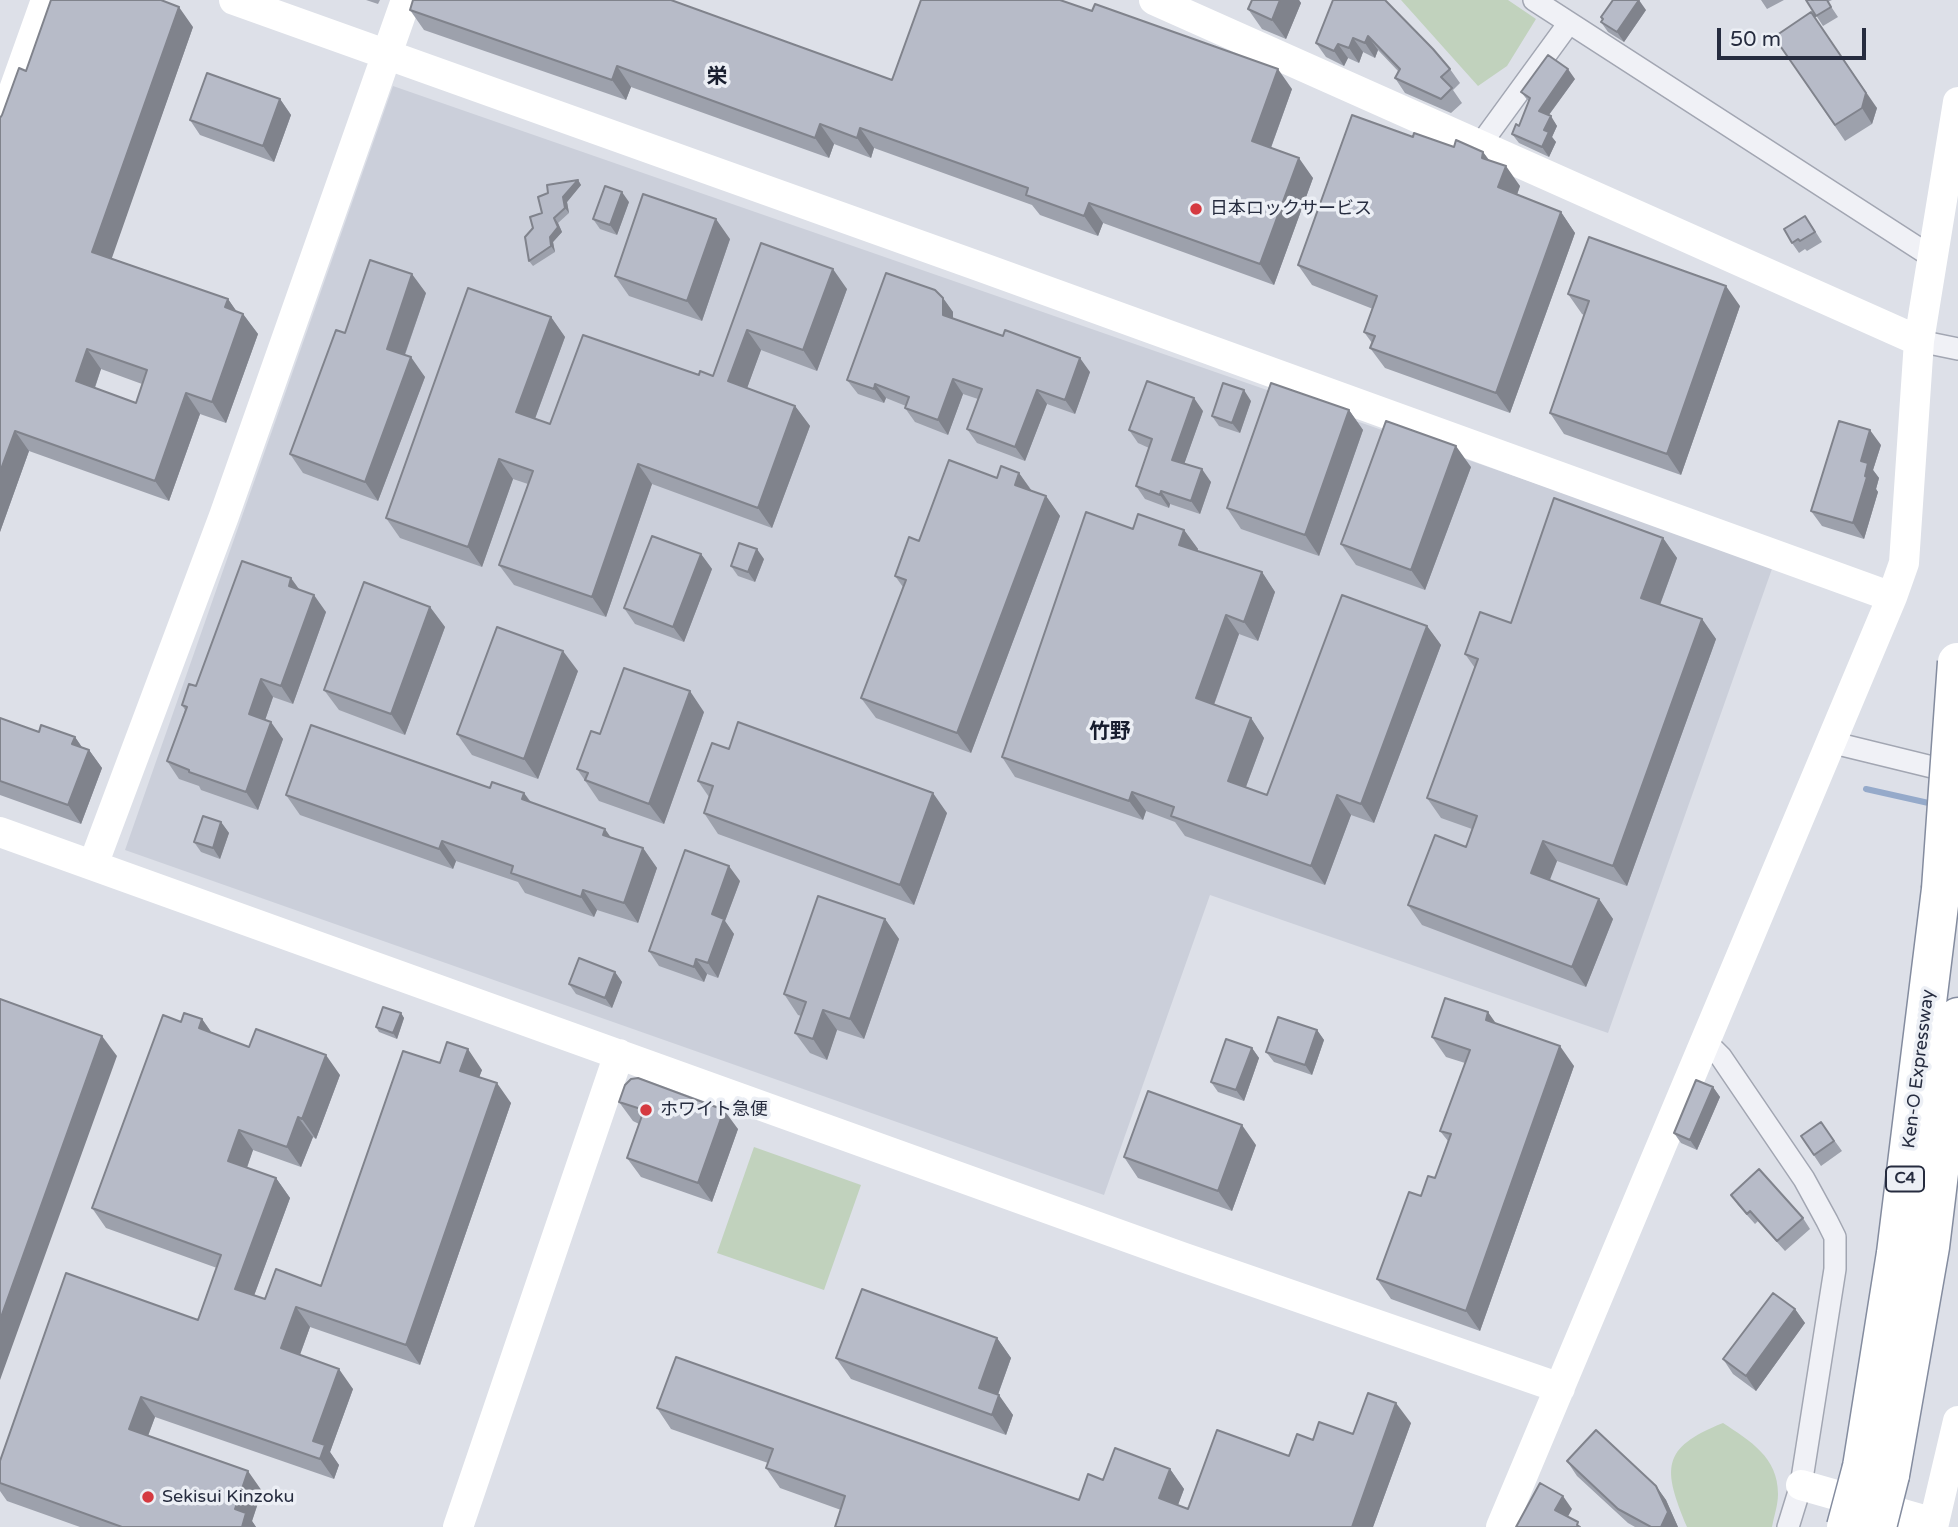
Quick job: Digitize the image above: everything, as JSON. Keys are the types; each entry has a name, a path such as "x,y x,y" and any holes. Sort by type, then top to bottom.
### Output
{"highway":[{"name":"Ken-O Expressway","path":"1877,1527 1876,1471 1896,1253 1941,889 1958,656"},
{"name":"Ken-O Expressway","path":"1846,1527 1876,1471 1930,1247 1958,1017"}],"street":[{"path":"0,129 46,0"},
{"path":"234,0 968,262 1892,597"},
{"path":"93,865 224,516 406,0"},
{"path":"1154,0 1919,341 1958,349"},
{"path":"1534,0 1932,257"},
{"path":"1480,145 1569,23"},
{"path":"1502,1526 1904,564 1919,341 1958,102"},
{"path":"1830,742 1958,773"},
{"path":"0,832 1182,1257 1560,1388"},
{"path":"1704,1040 1721,1057 1804,1179 1835,1237 1835,1269 1801,1485 1788,1527"},
{"path":"458,1527 619,1054"},
{"path":"1801,1485 1934,1525 1958,1421"}],"shaded area":[{"path":"393,86 1773,566 1608,1033 1210,895 1104,1195 125,850"}],"green space":[{"path":"1401,0 1508,0 1536,19 1507,66 1478,86"},
{"path":"754,1147 861,1185 824,1290 717,1253"},
{"path":"1723,1423 1761,1451 1773,1470 1778,1494 1772,1527 1687,1527 1674,1490 1672,1463 1687,1442"}],"building":[{"path":"51,0 161,0 179,7 92,252 228,299 225,307 243,314 212,402 186,393 155,481 15,431 0,472 0,118 19,68 26,71","holes":["87,349 147,370 136,403 76,381"]},
{"path":"413,0 671,0 892,80 921,0 1060,0 1092,11 1095,4 1278,69 1252,141 1299,158 1260,264 1089,203 1084,216 1026,195 1028,188 860,128 857,138 820,124 815,138 617,66 612,80 410,10"},
{"path":"1252,0 1280,0 1272,20 1248,9"},
{"path":"1333,0 1385,0 1450,69 1441,77 1452,88 1441,99 1395,78 1400,69 1368,36 1365,43 1353,38 1349,48 1338,44 1334,51 1316,43"},
{"path":"1613,0 1639,0 1617,32 1601,22 1601,17"},
{"path":"1806,0 1827,0 1831,7 1816,16"},
{"path":"1811,12 1866,93 1862,108 1835,125 1774,37"},
{"path":"1548,55 1568,69 1539,111 1551,116 1544,130 1549,132 1542,147 1512,134 1516,124 1519,126 1530,98 1521,92"},
{"path":"207,73 280,99 263,146 190,120"},
{"path":"1352,115 1413,137 1414,133 1454,147 1456,140 1483,152 1482,158 1506,166 1498,187 1561,212 1496,393 1370,348 1375,336 1364,332 1377,296 1298,265"},
{"path":"578,180 563,197 565,208 554,218 558,227 550,237 551,246 529,261 525,237 533,228 530,217 542,213 538,197 548,193 547,185"},
{"path":"605,186 622,192 610,225 593,219"},
{"path":"643,194 716,219 687,301 615,276"},
{"path":"1805,216 1815,232 1792,243 1784,229"},
{"path":"1589,237 1726,286 1667,454 1550,413 1589,301 1568,294"},
{"path":"761,243 833,269 803,350 747,330 728,381 795,406 758,508 638,464 592,597 499,565 533,471 499,459 468,547 386,518 468,288 551,317 516,412 550,424 583,335 699,375 700,371 713,376"},
{"path":"370,260 412,274 387,349 411,357 365,482 290,454 336,330 345,333"},
{"path":"886,273 935,290 943,298 943,315 1003,336 1005,330 1080,358 1065,400 1037,390 1015,447 967,429 982,389 953,379 938,420 905,408 909,397 875,384 874,389 847,380"},
{"path":"1147,381 1194,398 1172,460 1202,469 1191,501 1161,491 1160,495 1136,486 1152,439 1129,430"},
{"path":"1223,383 1244,390 1232,423 1212,416"},
{"path":"1271,383 1349,410 1305,535 1227,508"},
{"path":"1386,421 1456,446 1411,570 1341,544"},
{"path":"1839,421 1870,430 1861,461 1868,463 1867,477 1853,523 1811,511"},
{"path":"949,460 997,478 1001,466 1019,473 1015,485 1046,496 957,733 861,698 906,580 895,576 909,537 919,541"},
{"path":"1554,498 1663,538 1641,598 1702,619 1613,866 1543,841 1531,873 1599,899 1572,967 1408,905 1435,835 1466,847 1477,816 1427,798 1478,659 1465,654 1480,612 1511,623"},
{"path":"1086,512 1133,529 1138,514 1184,530 1179,545 1262,572 1244,622 1226,615 1196,698 1251,718 1228,781 1267,795 1342,595 1427,626 1361,804 1337,795 1311,866 1171,816 1174,807 1132,792 1129,801 1002,757"},
{"path":"652,536 701,554 673,627 624,608"},
{"path":"739,543 757,549 748,572 731,566"},
{"path":"242,561 291,578 289,586 314,595 281,686 261,679 249,714 271,722 246,792 189,772 167,761 187,707 182,705 189,684 196,686"},
{"path":"364,582 430,607 391,714 324,690"},
{"path":"497,627 563,651 524,759 457,734"},
{"path":"624,668 690,691 649,804 585,780 588,773 577,769 591,731 600,734"},
{"path":"0,718 39,732 41,725 75,737 72,744 89,750 68,805 0,781"},
{"path":"738,722 933,793 900,885 704,813 713,786 698,781 712,743 729,749"},
{"path":"311,725 490,788 492,782 524,793 522,799 605,829 603,835 643,848 624,903 583,890 581,897 511,873 513,866 442,841 439,849 286,795"},
{"path":"203,816 221,822 213,848 194,842"},
{"path":"685,850 729,866 712,914 724,919 708,963 696,959 694,967 649,951"},
{"path":"818,896 885,919 850,1019 823,1010 813,1039 795,1033 806,1002 784,994"},
{"path":"579,958 615,972 605,998 569,984"},
{"path":"1445,998 1488,1012 1486,1020 1560,1046 1466,1311 1377,1279 1409,1192 1421,1196 1428,1176 1435,1178 1451,1134 1440,1131 1470,1050 1432,1037"},
{"path":"0,999 102,1036 0,1320"},
{"path":"383,1007 401,1013 393,1033 376,1027"},
{"path":"184,1013 202,1019 199,1028 249,1047 256,1029 326,1055 302,1119 298,1117 287,1147 239,1130 228,1161 276,1178 235,1289 265,1299 276,1269 321,1286 403,1051 440,1063 447,1042 468,1049 460,1071 497,1083 406,1345 296,1307 281,1348 339,1369 313,1441 325,1445 320,1459 141,1397 129,1429 248,1471 235,1509 246,1513 242,1527 122,1527 0,1483 0,1461 66,1273 198,1320 221,1255 92,1208 163,1015 181,1022"},
{"path":"1278,1017 1317,1030 1305,1065 1266,1052"},
{"path":"1226,1039 1252,1048 1236,1090 1211,1082"},
{"path":"638,1078 724,1110 698,1183 627,1158 644,1110 619,1102 625,1085 631,1079"},
{"path":"1696,1080 1713,1087 1690,1140 1674,1133"},
{"path":"1148,1091 1242,1125 1218,1191 1124,1157"},
{"path":"1821,1122 1834,1141 1814,1155 1801,1136"},
{"path":"1759,1169 1803,1218 1777,1241 1750,1211 1747,1214 1731,1195"},
{"path":"862,1289 997,1338 979,1388 999,1395 992,1415 836,1358"},
{"path":"1773,1293 1795,1309 1746,1376 1723,1359"},
{"path":"676,1357 1079,1500 1088,1474 1103,1480 1115,1448 1170,1469 1159,1498 1188,1509 1217,1430 1289,1456 1297,1434 1313,1440 1319,1422 1353,1434 1368,1393 1396,1403 1352,1527 835,1527 845,1496 766,1468 773,1449 657,1408"},
{"path":"1596,1430 1656,1486 1668,1512 1661,1527 1651,1527 1618,1509 1567,1461"},
{"path":"1540,1483 1563,1496 1555,1510 1578,1522 1580,1527 1516,1527"}],"waterway":[{"path":"1866,789 1933,804"}],"place":[{"name":"日本ロックサービス","path":"1196,209"},
{"name":"ホワイト急便","path":"646,1110"},
{"name":"Sekisui Kinzoku","path":"148,1497"}],"district":[{"name":"栄","path":"717,77"},
{"name":"竹野","path":"1110,732"}]}
